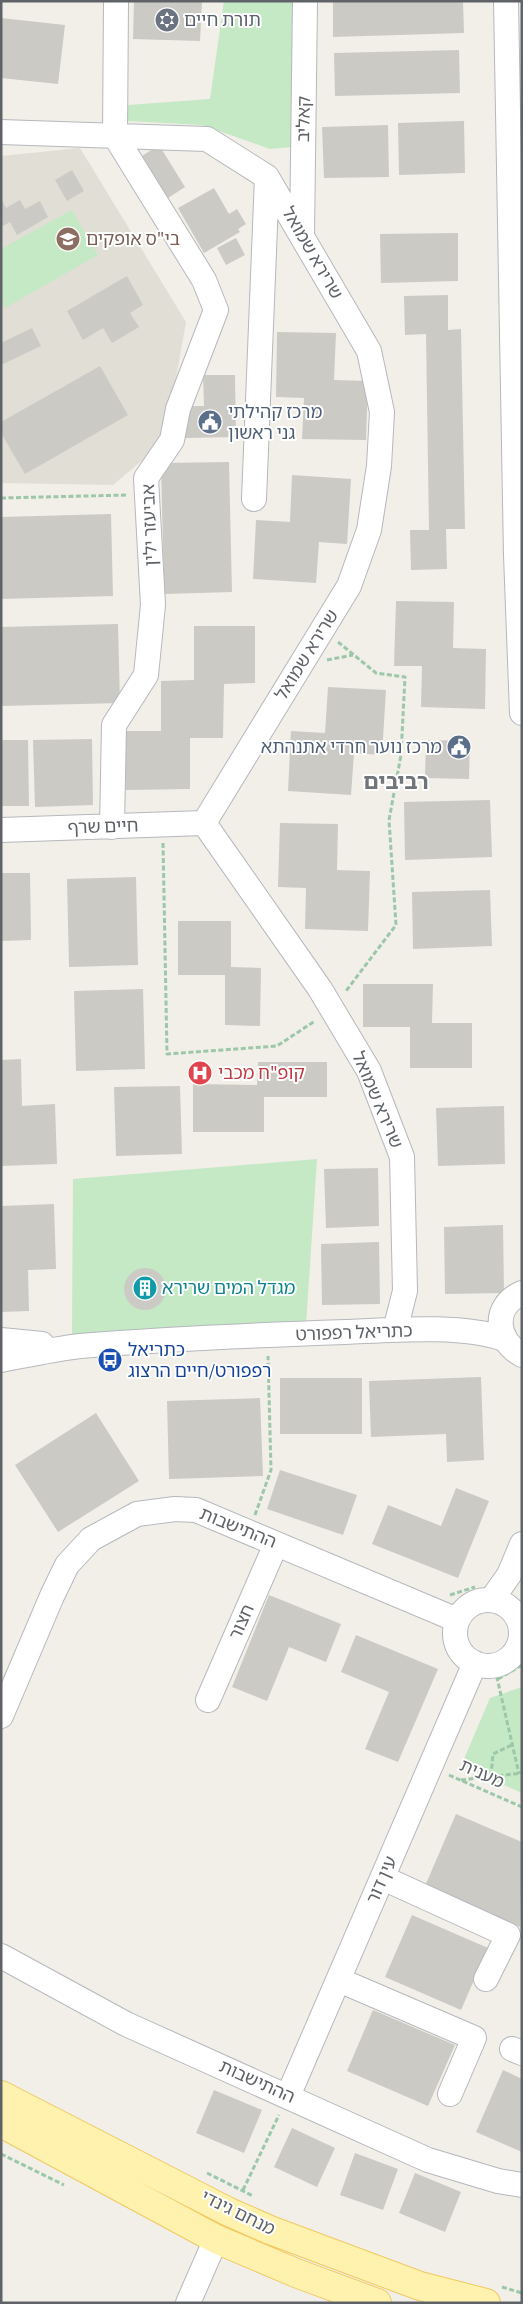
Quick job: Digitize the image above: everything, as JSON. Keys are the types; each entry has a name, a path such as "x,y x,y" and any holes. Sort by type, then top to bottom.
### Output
{"main road":[{"name":"מנחם גינדי","path":"1,2095 229,2212 270,2230 420,2286 490,2294"},
{"name":"מנחם גינדי","path":"1,2123 216,2239 296,2273 377,2303"}],"street":[{"path":"115,136 116,1"},
{"name":"קאליב","path":"302,236 305,1"},
{"path":"506,1 515,174 522,713"},
{"name":"שרירא שמואל","path":"1,123 40,132"},
{"name":"שרירא שמואל","path":"1,132 207,139 267,177 369,351 382,412 379,466 369,530 349,586 204,823 332,1009 369,1071 402,1157 405,1291 395,1330"},
{"name":"אביעזר ילין","path":"112,827 114,725 146,675 153,605 146,478 172,440 178,409 216,310 204,280 115,136"},
{"path":"254,499 267,177"},
{"name":"חיים שרף","path":"1,830 204,823"},
{"path":"522,1293 509,1301 501,1316 501,1332 504,1340 514,1351 522,1355"},
{"name":"כתריאל רפפורט","path":"450,1331 485,1324 501,1316"},
{"name":"כתריאל רפפורט","path":"1,1360 78,1346 268,1335 395,1330 450,1331 485,1332 504,1340"},
{"name":"כתריאל רפפורט","path":"1,1340 78,1346"},
{"name":"ההתישבות","path":"1,1716 67,1565 91,1539 137,1514 176,1509 196,1510 457,1620"},
{"name":"חצור","path":"208,1700 276,1544"},
{"path":"502,1604 509,1575 522,1544"},
{"path":"502,1604 514,1589 522,1572"},
{"path":"481,1600 502,1604 518,1617 521,1627 520,1654 489,1669 459,1650 455,1641 454,1630 462,1611 471,1604 481,1600"},
{"name":"עין דור","path":"288,2096 432,1767 489,1669"},
{"path":"383,1878 508,1935 486,1979"},
{"name":"ההתישבות","path":"1,1956 126,2024 428,2160 498,2181 522,2185"},
{"path":"339,1980 474,2038 450,2094"},
{"path":"188,2303 216,2239"}],"path":[{"path":"1,498 147,494"},
{"path":"162,825 167,1054 277,1046 332,1009 396,925 389,820 401,756 405,677 376,673 323,629"},
{"path":"249,1532 271,1470 268,1335"},
{"path":"460,1780 520,1774 489,1669 520,1654"},
{"path":"491,1777 493,1754 512,1744"},
{"name":"מענית","path":"432,1767 522,1807"},
{"path":"243,2190 288,2096"},
{"path":"198,2168 260,2199"},
{"path":"490,2294 522,2293"}],"shaded area":[{"name":"בי\"ס אופקים","path":"80,148 186,322 165,441 113,485 1,483 1,156"}],"green space":[{"path":"224,1 302,1 303,146 270,149 202,125 127,121 128,105 210,99"},
{"path":"72,210 98,255 5,308 1,301 1,249"},
{"path":"317,1159 306,1325 72,1335 73,1179"},
{"path":"522,1687 522,1793 461,1766 490,1698"}],"building":[{"name":"תורת חיים","path":"134,1 202,1 200,41 133,39"},
{"path":"333,1 463,1 464,33 333,37"},
{"path":"1,18 65,25 58,84 1,78"},
{"path":"459,50 460,93 335,96 334,53"},
{"path":"464,121 465,173 399,175 398,123"},
{"path":"388,125 389,177 324,178 322,127"},
{"path":"159,145 185,187 168,198 142,156"},
{"path":"72,170 84,191 67,201 55,180"},
{"path":"214,188 229,214 237,209 246,224 238,229 240,232 204,253 178,208"},
{"path":"1,199 6,208 20,200 25,209 40,201 48,217 17,235 10,222 1,227"},
{"path":"458,233 458,281 381,283 380,234"},
{"path":"236,238 245,255 226,265 217,248"},
{"path":"127,276 143,305 130,313 139,327 112,343 103,328 83,340 67,311"},
{"path":"448,295 448,330 461,329 465,529 446,529 447,569 411,570 410,530 429,530 426,334 405,335 404,296"},
{"path":"32,328 41,346 1,365 1,343"},
{"path":"277,332 336,333 334,380 368,381 366,440 302,439 304,398 276,397"},
{"path":"100,366 128,415 25,474 1,433 1,422"},
{"name":"מרכז קהילתי גני ראשון","path":"203,375 235,375 236,437 184,438 184,406 204,406"},
{"path":"229,462 232,592 164,594 161,463"},
{"path":"292,475 351,479 347,544 319,542 316,583 253,579 256,520 290,522"},
{"path":"111,514 113,596 1,599 1,517"},
{"path":"396,601 454,602 453,648 486,649 485,709 421,707 422,666 394,666"},
{"path":"118,624 120,703 1,706 1,627"},
{"path":"194,626 255,626 255,683 224,684 223,738 190,738 190,789 126,790 126,731 161,731 161,681 194,680"},
{"path":"328,687 386,690 382,755 354,753 351,795 288,791 291,731 325,733"},
{"path":"92,739 93,805 35,807 33,740"},
{"path":"1,740 28,740 29,806 1,806"},
{"path":"426,740 470,741 469,779 425,778"},
{"path":"490,800 492,857 405,860 404,802"},
{"path":"280,823 338,824 337,870 370,871 368,931 305,929 306,888 278,887"},
{"path":"1,873 30,873 31,940 1,941"},
{"path":"136,877 138,965 69,967 67,879"},
{"path":"490,890 492,946 413,949 412,892"},
{"path":"178,921 231,921 231,967 261,968 260,1026 225,1025 225,975 178,975"},
{"path":"363,984 433,984 432,1023 472,1023 472,1068 410,1068 410,1027 363,1027"},
{"path":"143,989 145,1069 76,1071 74,991"},
{"path":"21,1059 22,1106 55,1104 57,1164 1,1166 1,1060"},
{"path":"258,1062 327,1062 327,1097 264,1097 264,1132 193,1132 193,1084 257,1085"},
{"path":"180,1086 182,1154 116,1156 114,1087"},
{"path":"504,1106 505,1164 438,1166 436,1108"},
{"path":"378,1168 379,1226 326,1228 324,1169"},
{"path":"54,1204 56,1269 28,1270 29,1311 1,1312 1,1206"},
{"path":"503,1225 504,1293 445,1294 444,1227"},
{"path":"379,1242 380,1304 322,1305 321,1244"},
{"name":"מגדל המים שרירא","path":"145,1268 160,1274 166,1289 160,1304 145,1310 130,1304 124,1289 130,1274"},
{"path":"481,1377 484,1460 447,1462 446,1434 371,1437 369,1381"},
{"path":"280,1378 362,1378 362,1434 280,1434"},
{"path":"260,1398 263,1476 169,1479 167,1401"},
{"path":"96,1413 139,1481 58,1532 15,1465"},
{"path":"280,1470 357,1495 343,1535 267,1509"},
{"path":"456,1488 489,1501 458,1578 372,1544 388,1505 441,1526"},
{"path":"269,1595 341,1624 326,1662 289,1647 267,1701 232,1687"},
{"path":"356,1635 438,1669 398,1762 365,1749 389,1692 341,1672"},
{"path":"456,1814 522,1842 520,1927 425,1886"},
{"path":"412,1915 488,1948 461,2010 385,1977"},
{"path":"373,2010 455,2045 428,2106 347,2071"},
{"path":"503,2070 522,2079 522,2152 476,2132"},
{"path":"214,2090 262,2110 244,2153 196,2133"},
{"path":"292,2128 335,2148 317,2187 274,2167"},
{"path":"355,2153 398,2169 383,2210 340,2195"},
{"path":"415,2173 461,2192 445,2232 399,2213"}],"place":[{"name":"תורת חיים","path":"167,20"},
{"name":"בי\"ס אופקים","path":"68,239"},
{"name":"מרכז קהילתי גני ראשון","path":"210,422"},
{"name":"מרכז נוער חרדי אתנהתא","path":"459,747"},
{"name":"קופ\"ח מכבי","path":"200,1073"},
{"name":"מגדל המים שרירא","path":"145,1288"},
{"name":"כתריאל רפפורט/חיים הרצוג","path":"110,1360"}],"district":[{"name":"רביבים","path":"396,782"}]}
